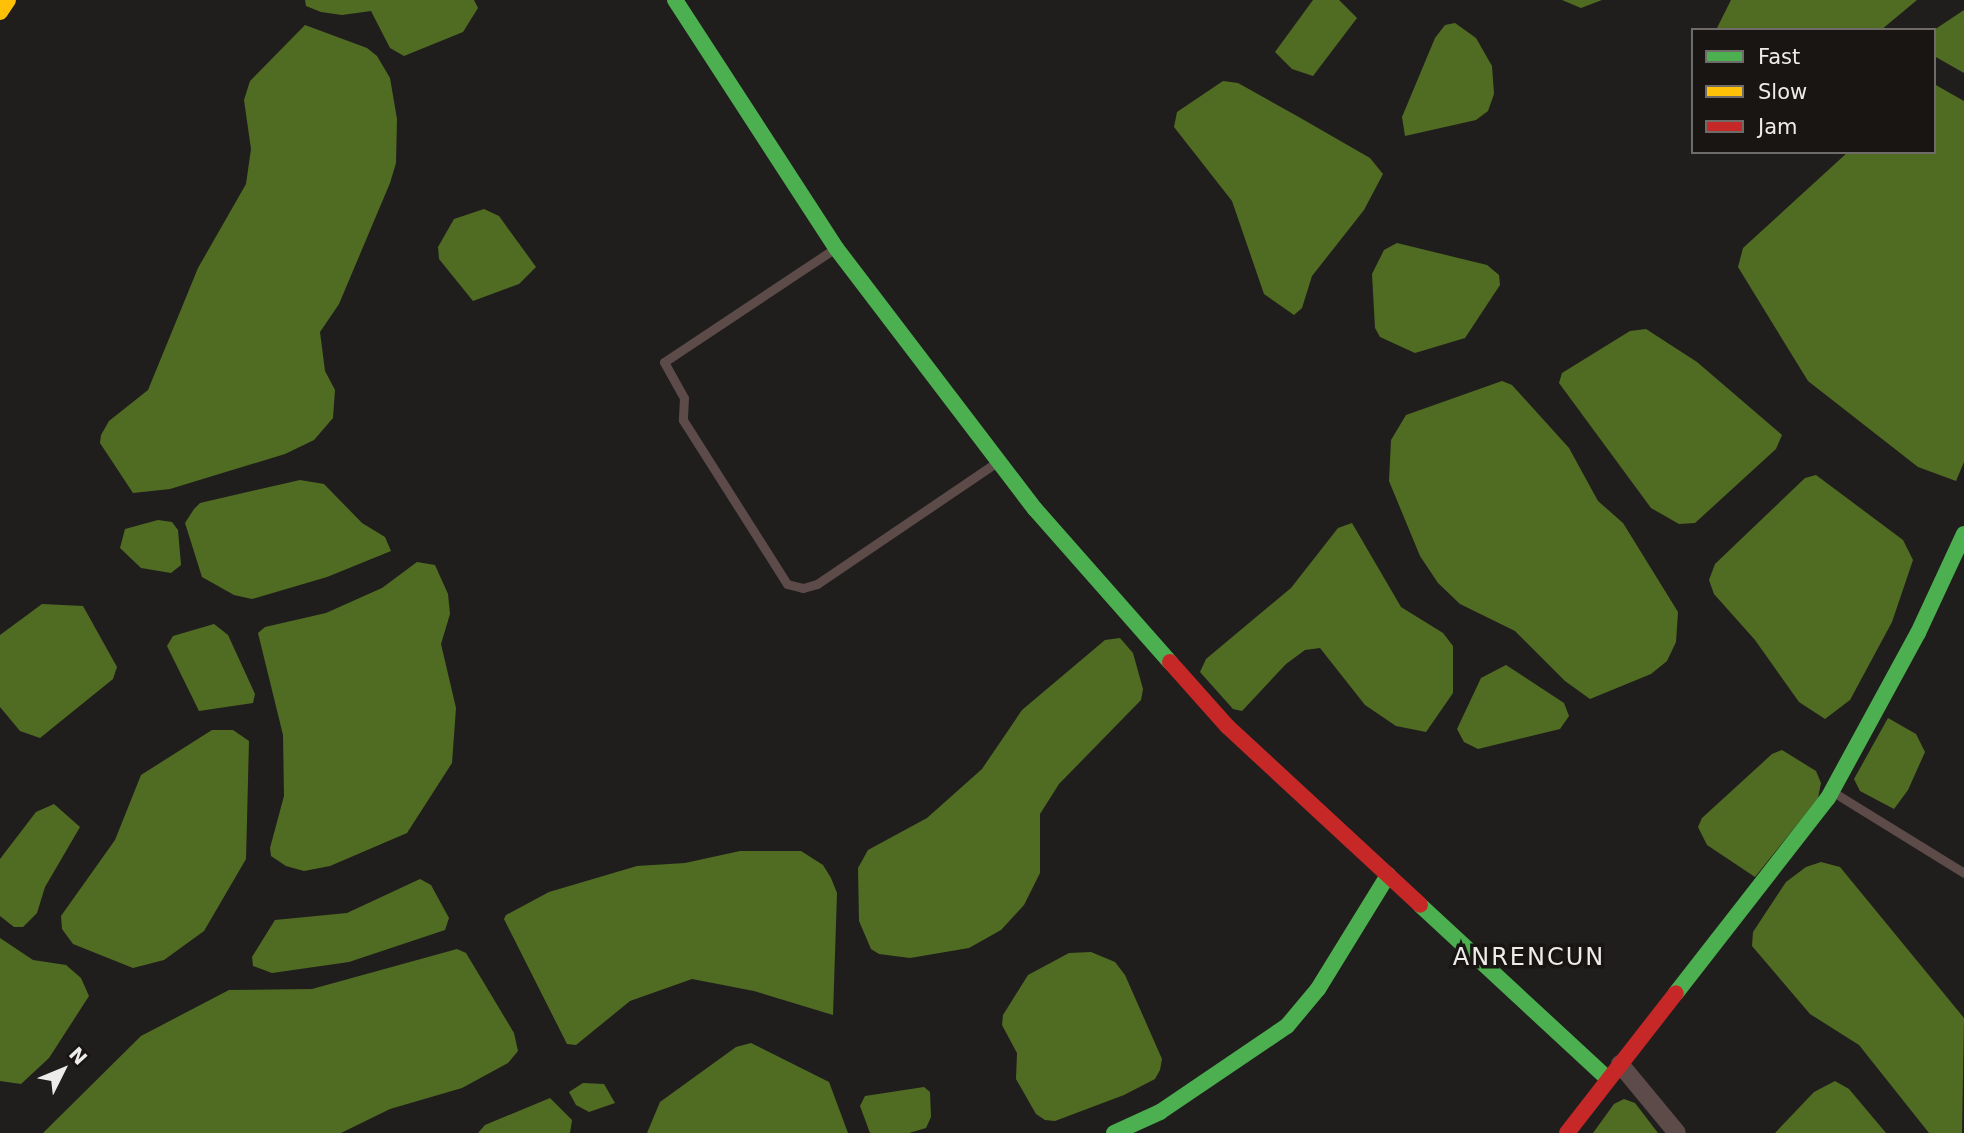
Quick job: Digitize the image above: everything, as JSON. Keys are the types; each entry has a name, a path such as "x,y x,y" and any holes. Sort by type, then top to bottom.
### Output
{"street":[{"path":"0,12 8,0"},
{"path":"675,0 836,248 997,462 1196,694 1608,1079"},
{"path":"1567,1133 1832,792 1918,633 1964,534"},
{"path":"1114,1133 1160,1112 1287,1026 1318,989 1388,875"},
{"path":"1620,1064 1676,1133"}],"lane":[{"path":"836,248 664,362 684,398 683,420 787,584 803,588 817,584 997,462"},
{"path":"1832,792 1964,873"}],"shaded area":[{"path":"305,0 474,0 478,8 463,32 404,56 390,48 371,11 342,15 321,12 306,6"},
{"path":"1313,0 1339,0 1357,18 1313,76 1292,69 1275,52"},
{"path":"1562,0 1602,0 1581,8"},
{"path":"1731,0 1917,0 1883,28 1717,28"},
{"path":"1964,10 1964,73 1936,57 1936,29"},
{"path":"1455,23 1476,38 1492,66 1494,94 1488,111 1476,120 1405,136 1402,117 1435,38 1445,25"},
{"path":"305,25 367,48 377,56 390,78 397,119 396,163 390,183 339,304 320,332 325,371 335,390 333,418 314,440 285,454 170,489 133,493 100,443 101,435 109,421 148,390 198,268 246,184 251,149 244,100 250,81"},
{"path":"1223,81 1238,83 1370,158 1383,174 1364,210 1312,276 1302,308 1294,315 1264,294 1232,201 1174,127 1177,112"},
{"path":"1936,85 1964,101 1964,462 1956,481 1918,467 1808,381 1738,267 1743,248 1846,154 1936,154"},
{"path":"484,209 499,216 536,267 519,284 473,301 439,259 438,247 454,219"},
{"path":"1397,243 1487,265 1499,275 1500,285 1465,338 1415,353 1380,337 1375,328 1372,274 1384,250"},
{"path":"1646,329 1697,362 1782,435 1776,449 1695,523 1679,524 1651,508 1559,383 1562,373 1630,331"},
{"path":"1502,381 1512,385 1569,448 1598,501 1623,523 1678,612 1676,642 1667,661 1651,674 1590,699 1565,681 1515,631 1460,604 1438,583 1420,556 1389,481 1391,440 1406,415"},
{"path":"1816,475 1903,540 1913,560 1892,622 1850,700 1825,719 1799,702 1755,640 1714,594 1709,580 1715,564 1805,478"},
{"path":"300,480 324,484 362,523 385,537 391,551 327,577 252,599 234,595 202,577 185,523 200,503"},
{"path":"158,520 172,522 178,530 181,565 171,573 141,568 120,548 125,529"},
{"path":"1352,523 1401,607 1443,633 1453,646 1453,693 1426,732 1396,726 1365,705 1320,648 1305,650 1286,664 1242,711 1233,709 1200,672 1206,659 1291,588 1338,528"},
{"path":"417,562 435,565 448,594 450,614 441,644 456,708 452,763 407,833 330,866 304,871 286,866 271,856 270,848 284,796 283,735 258,633 265,627 326,613 382,588"},
{"path":"42,604 83,606 117,667 113,679 40,738 20,731 0,707 0,635"},
{"path":"214,624 228,635 255,694 253,703 199,711 167,646 173,636"},
{"path":"1120,638 1133,653 1143,689 1141,700 1059,784 1040,814 1040,873 1024,905 1001,930 969,948 910,958 879,954 871,949 859,921 858,868 868,850 927,818 982,769 1022,710 1105,640"},
{"path":"1506,665 1564,703 1569,716 1560,729 1478,749 1464,742 1457,729 1481,678"},
{"path":"1888,718 1916,734 1925,752 1908,790 1894,809 1860,791 1854,779"},
{"path":"212,730 233,730 249,741 246,859 204,931 164,960 133,968 73,944 62,929 61,916 115,840 141,775"},
{"path":"1782,750 1816,771 1821,783 1818,798 1755,877 1707,845 1698,827 1702,818 1772,754"},
{"path":"54,804 80,827 45,887 37,913 23,927 14,927 0,916 0,859 36,812"},
{"path":"740,851 801,851 823,865 831,878 837,893 833,1015 754,991 692,979 630,1001 576,1045 567,1044 504,919 506,915 549,892 637,866 685,863"},
{"path":"1821,862 1840,867 1964,1018 1962,1133 1929,1133 1859,1045 1810,1014 1752,946 1753,932 1786,882 1806,867"},
{"path":"420,879 431,885 449,918 445,930 349,962 272,973 253,966 252,957 275,920 347,913"},
{"path":"0,938 33,960 66,965 81,978 89,996 49,1058 21,1084 0,1081"},
{"path":"457,949 466,953 514,1033 518,1051 508,1063 462,1088 390,1109 341,1133 43,1133 141,1036 229,990 312,989"},
{"path":"1091,952 1115,962 1125,975 1162,1059 1160,1070 1155,1079 1124,1095 1055,1121 1045,1120 1036,1114 1016,1079 1017,1053 1002,1025 1003,1015 1028,975 1069,953"},
{"path":"751,1043 829,1082 848,1133 647,1133 660,1102 736,1047"},
{"path":"1835,1081 1849,1089 1886,1133 1775,1133 1814,1092"},
{"path":"583,1083 604,1084 615,1103 589,1112 576,1105 569,1092"},
{"path":"924,1087 930,1092 931,1117 926,1128 909,1133 870,1133 860,1106 865,1096"},
{"path":"550,1098 572,1120 570,1133 478,1133 485,1125"},
{"path":"1624,1099 1635,1103 1658,1133 1593,1133 1614,1104"}],"traffic: fast":[{"path":"675,0 836,248 1035,509 1170,662"},
{"path":"1676,993 1828,798 1918,633 1964,534"},
{"path":"1114,1133 1160,1112 1287,1026 1318,989 1388,875"},
{"path":"1420,905 1608,1079"}],"traffic: slow":[{"path":"0,12 8,0"}],"traffic: jam":[{"path":"1170,662 1227,726 1420,905"},
{"path":"1567,1133 1676,993"}],"district":[{"name":"ANRENCUN","path":"1529,958"}]}
